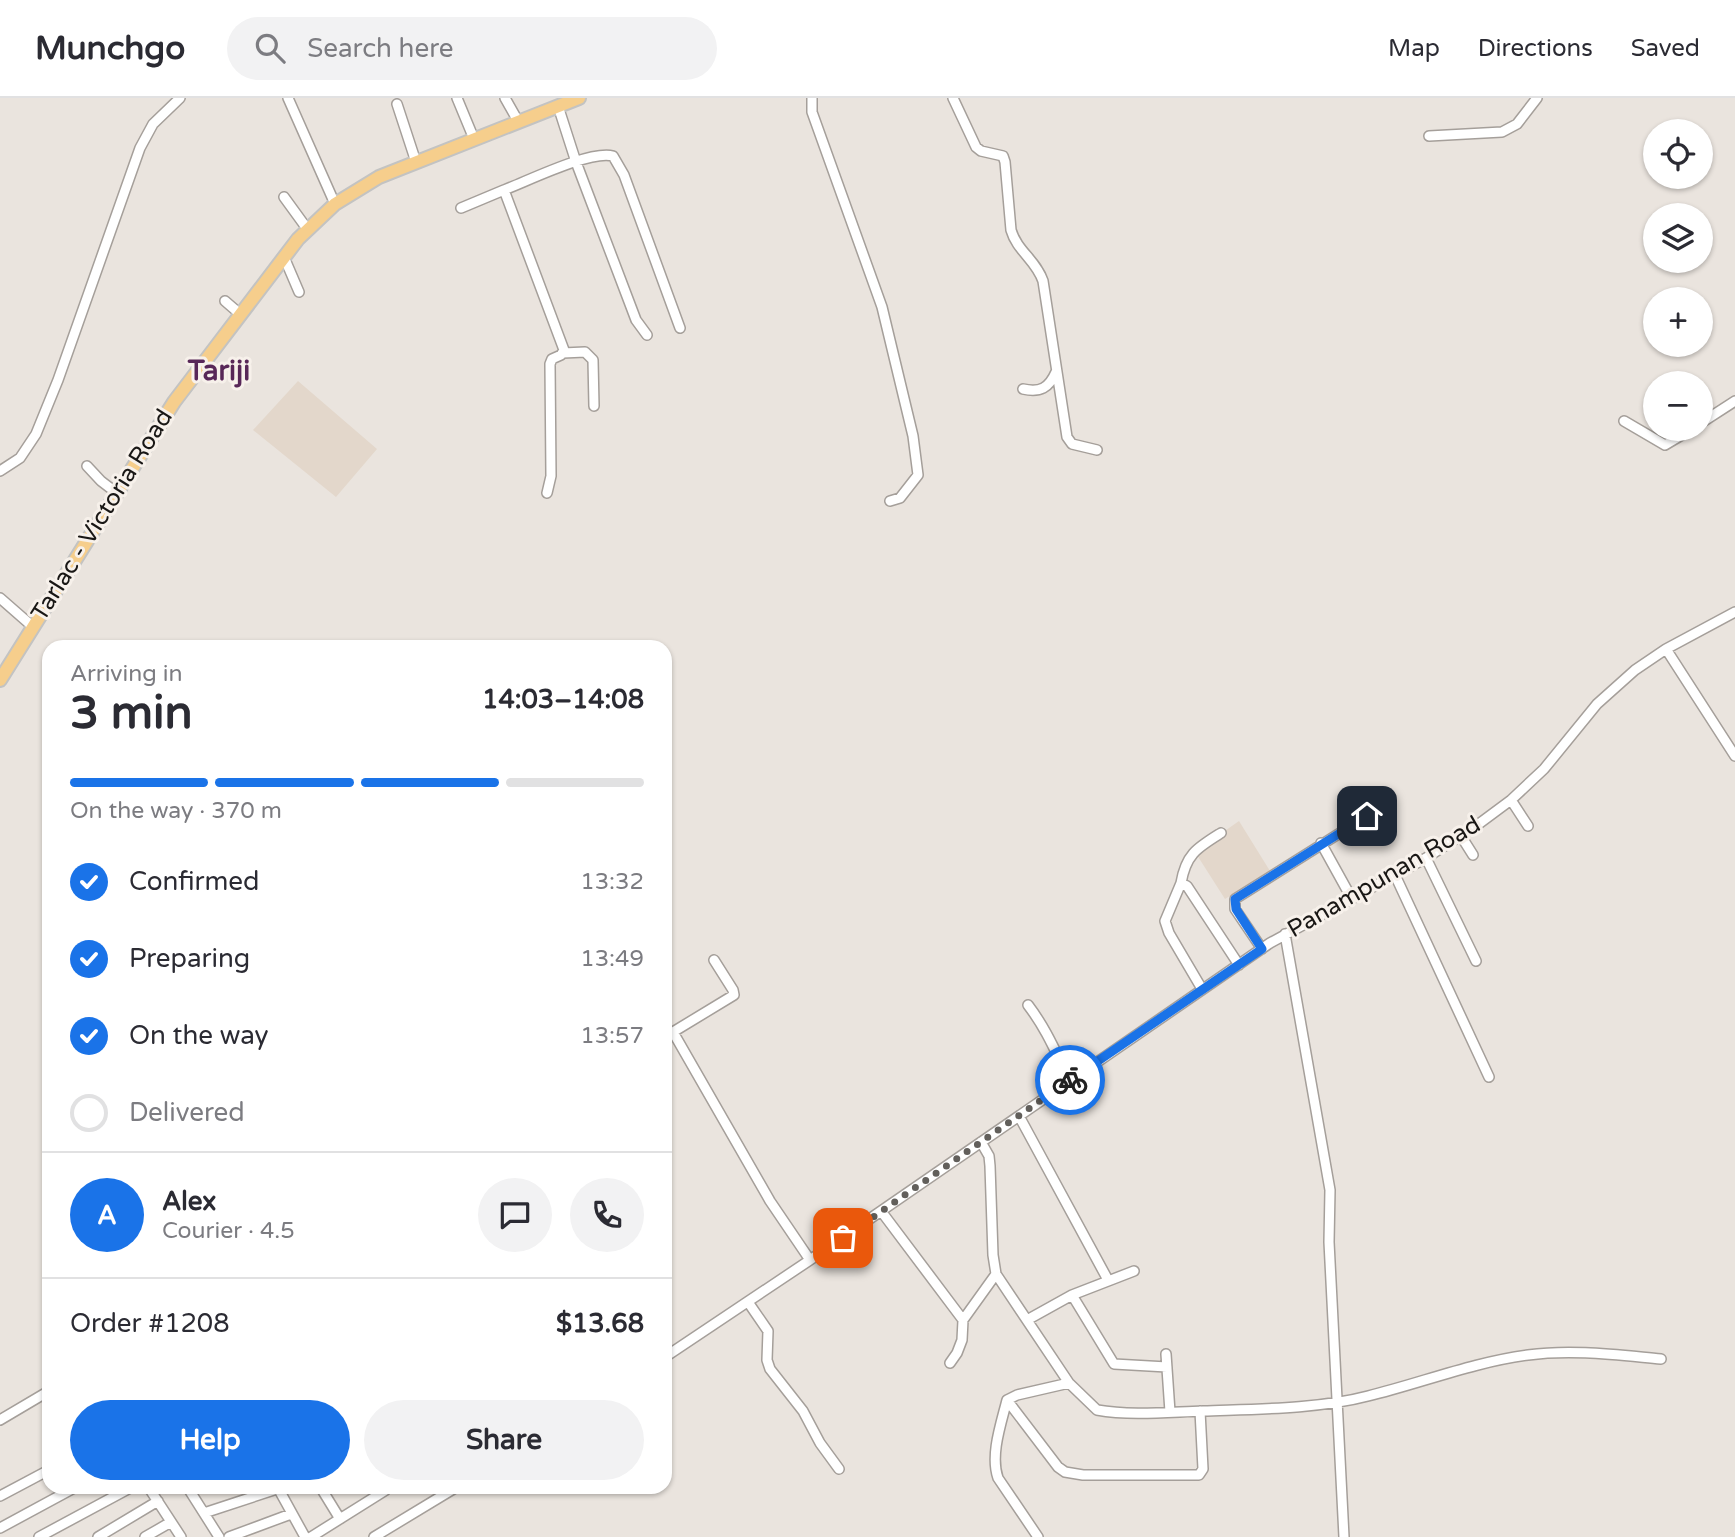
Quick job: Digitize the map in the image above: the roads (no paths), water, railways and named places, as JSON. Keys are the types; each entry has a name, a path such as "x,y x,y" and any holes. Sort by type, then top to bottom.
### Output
{"main road":[{"name":"Tarlac - Victoria Road","path":"0,680 174,402 284,257 308,230 335,204 379,177 579,98"}],"street":[{"path":"0,471 20,458 36,434 58,380 140,148 153,124 180,98"},
{"path":"288,98 335,204"},
{"path":"457,98 474,139"},
{"path":"505,98 518,121"},
{"path":"812,98 812,112 881,307 913,436 918,475 900,498 890,500"},
{"path":"953,98 976,147 981,151 1003,156 1010,230 1020,250 1040,272 1067,437 1072,444 1097,450"},
{"path":"1429,136 1502,132 1511,129 1537,98"},
{"path":"397,104 416,162"},
{"path":"558,106 576,162 636,320 647,335"},
{"path":"461,208 576,162 607,155 617,160 680,328"},
{"path":"505,190 563,345 563,353"},
{"path":"284,197 308,230"},
{"path":"284,257 299,292"},
{"path":"225,301 240,314"},
{"path":"547,493 551,476 552,359 563,353 585,352 593,360 594,406"},
{"path":"1023,388 1038,391 1045,388 1052,382 1057,370"},
{"path":"1713,415 1735,401"},
{"path":"1624,421 1643,432"},
{"path":"87,466 118,494"},
{"path":"0,598 32,626"},
{"name":"Panampunan Road","path":"672,1352 1262,949 1461,836 1511,800 1544,769 1597,704 1635,670 1666,649 1735,612"},
{"path":"1666,649 1735,756"},
{"path":"1511,800 1528,827"},
{"path":"1262,949 1236,909 1235,899 1367,816"},
{"path":"1202,989 1165,921 1194,850 1221,833"},
{"path":"1461,836 1473,855"},
{"path":"1321,843 1352,899"},
{"path":"1426,858 1476,961"},
{"path":"1395,875 1489,1077"},
{"path":"1181,883 1187,886 1239,965"},
{"path":"1285,934 1330,1190 1329,1242 1345,1537"},
{"path":"672,1033 734,995 733,989 714,960"},
{"path":"1028,1005 1051,1037 1058,1059 1070,1081"},
{"path":"672,1040 769,1201 810,1260"},
{"path":"1019,1116 1108,1280"},
{"path":"981,1142 986,1148 990,1166 996,1274 1069,1383 1097,1410 1170,1412 1258,1409 1337,1401 1366,1397 1524,1355 1566,1352 1661,1359"},
{"path":"881,1211 963,1320"},
{"path":"1027,1320 1072,1295 1134,1271"},
{"path":"950,1363 962,1340 963,1320 996,1274"},
{"path":"1072,1295 1114,1364 1167,1367"},
{"path":"748,1302 768,1331 766,1360 770,1369 803,1411 820,1443 839,1468"},
{"path":"1166,1354 1170,1412"},
{"path":"1007,1400 1017,1395 1069,1383"},
{"path":"0,1420 42,1395"},
{"path":"1007,1400 1058,1467 1065,1472 1083,1475 1199,1475 1203,1469 1200,1411"},
{"path":"1007,1400 995,1469 998,1478 1038,1537"},
{"path":"0,1496 42,1474"},
{"path":"0,1528 63,1494"},
{"path":"39,1537 120,1494"},
{"path":"153,1494 181,1537"},
{"path":"192,1494 217,1536"},
{"path":"204,1513 261,1494"},
{"path":"282,1494 305,1537"},
{"path":"325,1494 340,1519"},
{"path":"311,1537 327,1533 340,1519 380,1494"},
{"path":"374,1537 445,1494"},
{"path":"98,1537 158,1501"},
{"path":"229,1537 291,1514"},
{"path":"145,1537 171,1522"}],"district":[{"name":"Tariji","path":"219,371"}]}
